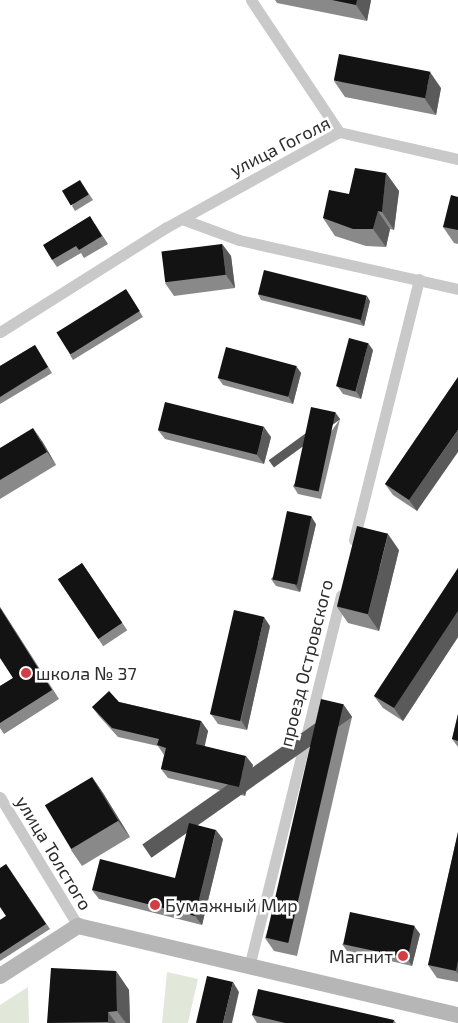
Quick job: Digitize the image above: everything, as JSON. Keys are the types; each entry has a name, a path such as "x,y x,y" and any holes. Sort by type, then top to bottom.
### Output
{"street":[{"path":"252,0 339,132"},
{"name":"улица Гоголя","path":"0,332 182,219 339,132 458,158"},
{"path":"182,219 262,246 458,289"},
{"path":"350,556 419,279"},
{"name":"проезд Островского","path":"249,967 343,584"},
{"name":"улица Толстого","path":"0,797 78,926"},
{"path":"0,976 78,926 458,1015"}],"shaded area":[{"path":"167,972 198,979 188,1023 162,1023"},
{"path":"28,987 29,1023 0,1023 0,1005"}],"building":[{"path":"332,0 357,0 356,5"},
{"path":"339,54 430,72 425,98 334,81"},
{"path":"355,168 386,173 382,212 378,211 373,229 353,229 323,218 329,190 349,194"},
{"path":"80,180 89,195 71,205 62,191"},
{"path":"451,195 458,197 458,230 443,227"},
{"path":"90,216 102,236 79,250 76,246 52,260 43,245"},
{"path":"222,244 226,275 165,282 161,251"},
{"path":"264,270 367,296 361,320 258,294"},
{"path":"126,289 140,311 70,355 56,332"},
{"path":"349,338 368,343 355,391 336,386"},
{"path":"35,345 48,367 0,397 0,366"},
{"path":"226,347 297,366 288,397 218,378"},
{"path":"458,377 458,430 409,500 385,484"},
{"path":"165,402 264,427 257,455 158,430"},
{"path":"311,407 335,412 319,491 294,486"},
{"path":"33,428 47,452 0,480 0,448"},
{"path":"287,511 311,516 297,585 272,579"},
{"path":"357,526 388,534 368,614 337,607"},
{"path":"82,563 122,623 98,639 58,579"},
{"path":"458,568 458,611 394,708 374,696"},
{"name":"школа № 37","path":"0,608 52,690 0,723 0,686 13,678 0,658"},
{"path":"234,610 264,617 240,721 210,714"},
{"path":"109,691 119,702 201,721 196,744 246,756 239,787 161,769 166,748 157,745 159,739 112,728 92,707"},
{"path":"321,699 343,704 288,943 266,938"},
{"path":"458,714 458,741 452,739"},
{"path":"92,777 118,821 71,849 45,805"},
{"path":"189,823 216,830 195,916 92,890 100,859 175,878"},
{"path":"458,832 458,961 456,971 428,965"},
{"path":"6,864 46,924 0,954 0,920 6,916 0,907 0,868"},
{"path":"350,912 415,926 408,958 343,944"},
{"path":"51,968 116,971 117,1011 108,1012 108,1022 47,1023"},
{"path":"207,976 233,982 223,1023 196,1023"},
{"path":"258,989 394,1020 393,1023 285,1023 252,1015"}],"place":[{"name":"школа № 37","path":"26,673"},
{"name":"Бумажный Мир","path":"155,905"},
{"name":"Магнит","path":"403,956"}]}
